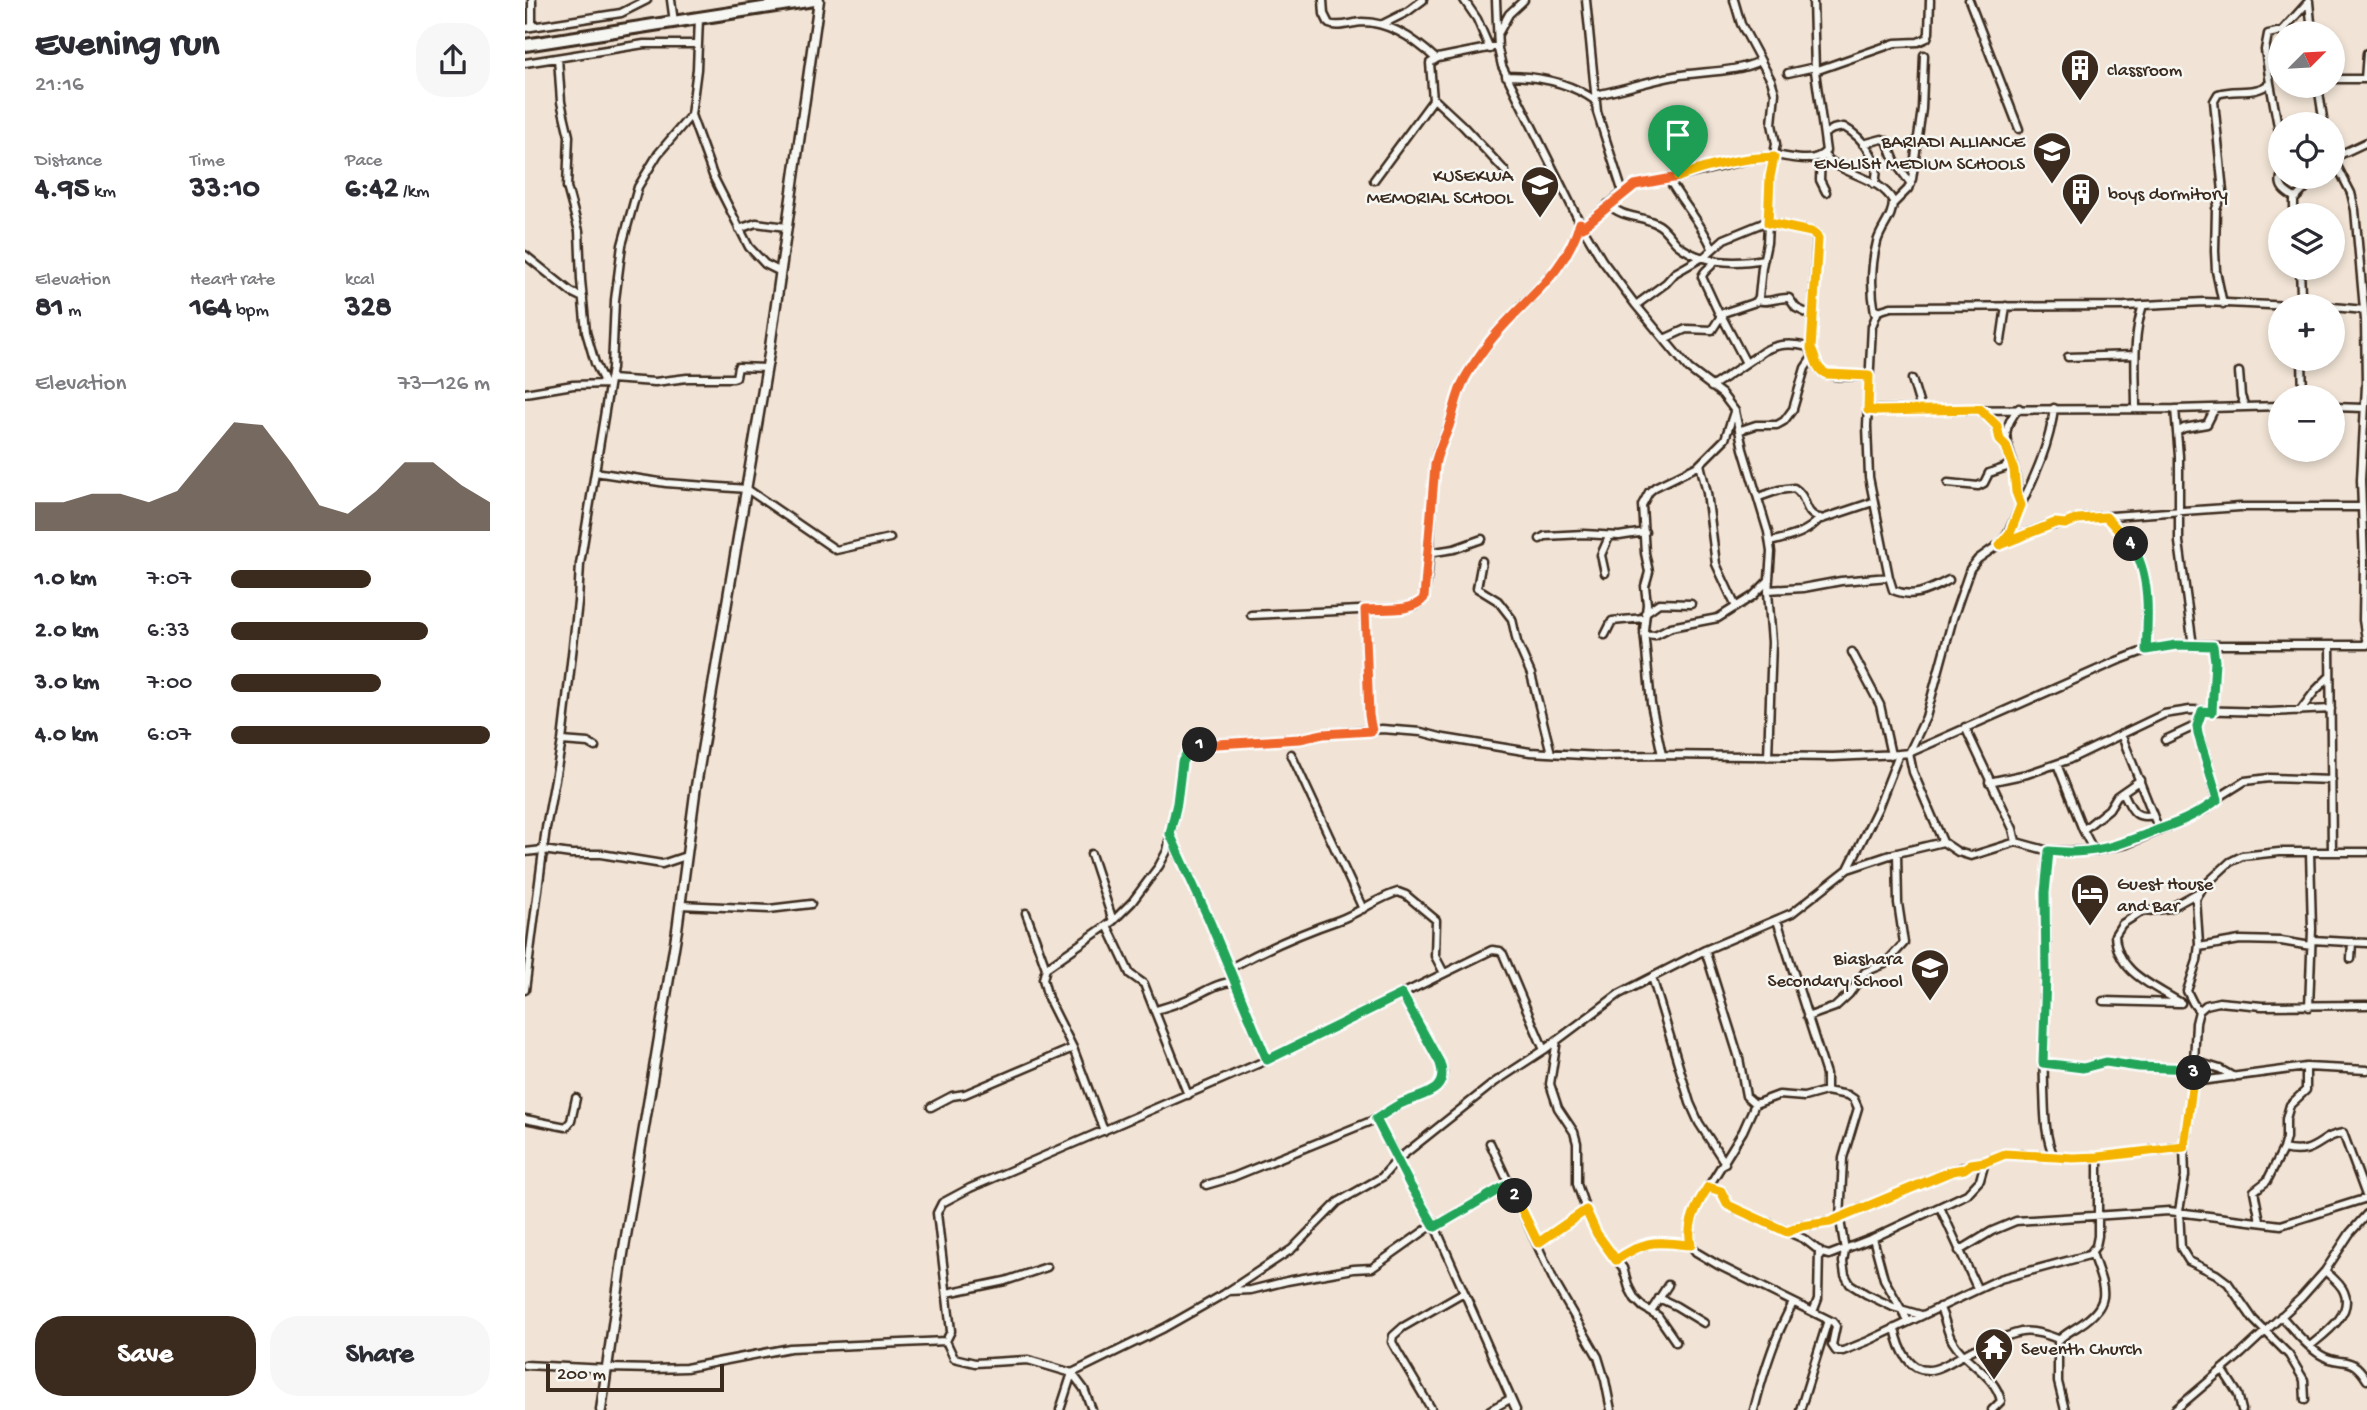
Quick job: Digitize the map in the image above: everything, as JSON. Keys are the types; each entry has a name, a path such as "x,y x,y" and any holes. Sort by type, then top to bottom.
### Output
{"highway":[{"path":"525,45 814,0"}],"street":[{"path":"532,0 529,27 621,13 647,0"},
{"path":"671,0 674,22"},
{"path":"601,1410 715,669 767,368 820,0"},
{"path":"1323,0 1324,14 1329,24 1383,24 1411,38 1436,59"},
{"path":"1383,24 1423,0"},
{"path":"1464,0 1477,19 1490,49"},
{"path":"1496,0 1498,46 1506,76 1581,225 1602,260 1664,339 1689,369 1722,394 1735,411 1770,542 1768,590 1772,642 1768,757"},
{"path":"1498,34 1509,14 1524,0"},
{"path":"1586,0 1600,124 1623,192"},
{"path":"1734,0 1741,23 1775,93 1772,124 1776,144 1770,177 1768,222 1758,300"},
{"path":"1813,0 1815,69 1827,148 1822,156 1820,180 1826,192"},
{"path":"1788,73 1815,69 1895,43 1918,42 1927,38 1930,0"},
{"path":"1969,0 2019,129"},
{"path":"2291,21 2306,2"},
{"path":"2306,2 2310,21"},
{"path":"699,18 691,115 702,150 754,253 765,264 779,271"},
{"path":"2268,36 2265,50 2268,70"},
{"path":"525,63 644,44 697,44"},
{"path":"1498,46 1436,59 1430,62 1429,66 1433,98 1505,171"},
{"path":"2345,79 2366,79 2367,53"},
{"path":"1893,204 1911,184 1922,109 1924,55"},
{"path":"558,58 561,102 569,136 567,187 579,231 589,343 594,362 608,382"},
{"path":"1506,76 1561,83 1596,98 1653,80 1745,66 1760,61"},
{"path":"2223,304 2215,251 2216,209 2223,192 2214,102 2218,94 2255,91 2268,84"},
{"path":"1374,180 1433,98"},
{"path":"525,990 543,850 562,741 580,564 608,382 620,257 638,187 659,154 691,115"},
{"path":"1824,134 1844,127 1863,144 1877,169 1874,184"},
{"path":"1863,144 1882,139 1887,141 1896,164 1911,184"},
{"path":"2345,152 2367,142"},
{"path":"1251,615 1402,608 1420,603 1426,590 1437,453 1465,378 1495,335 1566,258 1581,225 1635,185 1774,156 1809,159 1822,156 1889,193 1893,212 1877,240 1872,298 1875,313 1869,376 1869,477 1893,590 1906,595 1922,593 1949,580"},
{"path":"1668,178 1705,230 1712,248"},
{"path":"1104,1131 1073,1048 1048,998 1042,979 1046,968 1110,923 1132,902 1159,866 1167,851 1182,762 1194,745 1300,739 1323,734 1383,729 1420,732 1530,752 1600,757 1895,755 1909,753 2146,650 2176,645 2367,645 2363,620 2365,572 2362,507 2366,320 2355,210 2345,181"},
{"path":"2284,189 2295,198"},
{"path":"2295,203 2295,198 2304,189"},
{"path":"1608,204 1626,216 1639,217 1658,225 1678,245 1703,257 1732,263 1764,259"},
{"path":"1636,305 1675,273 1703,257 1724,239 1768,222 1811,232 1817,236 1813,316 1813,352 1816,365 1821,372 1838,376 1869,376"},
{"path":"740,229 756,223 786,227"},
{"path":"525,255 571,292 583,298"},
{"path":"2358,256 2367,256"},
{"path":"1715,260 1702,277 1746,363"},
{"path":"1664,339 1686,329 1712,330 1720,316 1758,300 1765,302 1789,298 1796,308 1813,316"},
{"path":"1875,313 1891,307 2204,302 2268,305"},
{"path":"2136,409 2135,355 2137,326 2143,305"},
{"path":"2001,341 2006,306"},
{"path":"2345,308 2364,310"},
{"path":"1711,387 1773,346 1792,344 1813,352"},
{"path":"1741,430 1756,425 1777,425 1784,421 1793,409 1805,368 1813,352"},
{"path":"2068,357 2135,355"},
{"path":"525,393 608,382 733,378 736,377 738,367 767,368"},
{"path":"2239,372 2245,407"},
{"path":"1912,379 1921,409"},
{"path":"1868,410 2268,406"},
{"path":"2345,407 2364,408"},
{"path":"2019,408 2007,426 2006,446 2021,505"},
{"path":"2000,545 2010,533 2042,460 2054,408"},
{"path":"2177,432 2187,427 2207,424 2215,408"},
{"path":"1980,409 1997,426 2000,440 2006,446"},
{"path":"2175,409 2179,542 2193,646"},
{"path":"1662,755 1650,695 1644,634 1647,604 1645,586 1649,572 1645,554 1643,505 1649,492 1700,464 1725,439 1735,411"},
{"path":"1948,483 1982,485 1989,473 2012,463"},
{"path":"1700,464 1707,493 1716,564 1736,607"},
{"path":"595,472 666,483 747,489 836,550 890,538"},
{"path":"1759,497 1794,488 1802,495 1809,513 1820,519"},
{"path":"1770,542 1800,533 1820,519 1873,502"},
{"path":"2332,780 2255,778 2245,781 2206,809 2127,844 2094,851 2049,851 2016,842 1971,856 1958,852 1943,842 1913,772 1909,753 1926,717 1953,618 1970,569 1978,559 2000,545 2055,523 2065,524 2078,519 2239,508 2362,507"},
{"path":"2106,517 2128,539 2141,565 2145,583 2146,650"},
{"path":"1540,539 1545,536 1579,534 1609,537 1645,532"},
{"path":"1605,573 1601,559 1609,537"},
{"path":"1428,553 1454,549 1482,539"},
{"path":"1482,561 1477,588 1498,601 1512,619 1514,634 1531,674 1551,752"},
{"path":"1768,590 1889,577"},
{"path":"1644,634 1655,635 1671,627 1709,622 1753,596 1769,580"},
{"path":"1605,635 1612,621 1645,616 1659,603 1692,604"},
{"path":"1365,610 1372,731"},
{"path":"2330,645 2332,852"},
{"path":"2212,712 2215,661 2213,646"},
{"path":"1848,869 1878,808 1895,755 1879,705 1852,652"},
{"path":"2300,711 2330,676"},
{"path":"1989,782 2057,764 2164,714 2190,710 2212,712 2331,709"},
{"path":"2202,711 2197,726 2200,743 2218,799"},
{"path":"2165,740 2197,726"},
{"path":"1965,727 2013,830 2016,842"},
{"path":"2121,734 2159,830"},
{"path":"562,741 588,743 595,747"},
{"path":"1291,754 1363,909"},
{"path":"2057,764 2094,851"},
{"path":"2083,830 2109,808 2117,796 2140,780"},
{"path":"2123,792 2138,816 2153,815"},
{"path":"1170,834 1230,968 1267,1060"},
{"path":"1060,1410 1072,1373 1164,1328 1292,1249 1338,1202 1382,1177 1397,1160 1495,1082 1544,1050 1619,993 1705,950 1793,913 1848,869 1943,842"},
{"path":"525,852 543,850 601,854 662,864 687,856"},
{"path":"2049,851 2045,893 2043,1063 2044,1118 2054,1157"},
{"path":"2181,1003 2132,972 2123,963 2116,942 2116,935 2122,924 2147,909 2170,908 2199,892 2229,862 2242,856 2280,852 2367,852"},
{"path":"2309,1007 2310,852"},
{"path":"1807,1017 1835,1007 1849,994 1865,972 1885,964 1904,943 1898,903 1897,853"},
{"path":"1091,854 1110,923 1130,975 1144,984 1188,1095"},
{"path":"1230,968 1398,892 1424,908 1436,920 1435,956 1444,973"},
{"path":"2199,892 2196,899 2199,947 2197,961 2187,985 2191,1001 2199,1011 2184,1147 2185,1176 2179,1212 2180,1242 2185,1258 2228,1283 2246,1310 2297,1367 2304,1381 2305,1399"},
{"path":"680,905 768,909 811,905"},
{"path":"1026,913 1046,968"},
{"path":"1777,920 1826,1074 1826,1091"},
{"path":"2199,947 2240,940 2367,943"},
{"path":"2351,959 2352,942"},
{"path":"946,1340 951,1331 937,1213 942,1203 970,1188 1267,1060 1492,950 1503,954 1544,1050"},
{"path":"1705,950 1739,1058 1746,1096 1755,1104"},
{"path":"1652,977 1690,1103 1699,1123 1725,1163"},
{"path":"1156,1010 1226,982 1234,982"},
{"path":"1206,1185 1233,1177 1376,1119 1440,1085 1443,1073 1440,1063 1402,994"},
{"path":"2103,1002 2191,1001"},
{"path":"2199,1011 2211,1003 2219,1002 2309,1007 2367,1005"},
{"path":"1557,1040 1550,1084 1557,1108 1574,1132 1577,1143 1577,1184 1586,1210 1597,1234 1623,1268 1635,1299 1658,1316 1676,1342"},
{"path":"931,1108 952,1096 965,1094 1073,1048"},
{"path":"2194,1061 2234,1077"},
{"path":"2043,1063 2083,1068 2106,1062 2139,1067 2194,1069"},
{"path":"2193,1082 2306,1067 2367,1070"},
{"path":"2260,1221 2254,1191 2267,1181 2283,1149 2287,1111 2306,1090 2306,1067"},
{"path":"1691,1245 1693,1215 1743,1131 1755,1104 1779,1095 1804,1097 1826,1091 1849,1095 1858,1107 1843,1158 1840,1217 1845,1250 1844,1270 1850,1284 1866,1294 1902,1310 1921,1315"},
{"path":"525,1119 566,1126 571,1121 576,1098"},
{"path":"1376,1119 1434,1226 1516,1410"},
{"path":"1959,1251 1992,1231 2016,1221 2179,1212 2281,1225 2367,1198 2343,1133 2302,1152 2283,1149"},
{"path":"1490,1143 1555,1283 1598,1357 1611,1410"},
{"path":"1787,1232 1802,1226 1825,1224 1952,1171 2005,1154 2098,1157 2184,1147"},
{"path":"1895,1328 1903,1354 1915,1366 1929,1370 2024,1332 2059,1339 2091,1318 2101,1308 2103,1291 2092,1253 2098,1241 2098,1157"},
{"path":"1708,1187 1721,1191 1728,1205 1809,1241 1829,1255 1873,1238 1972,1191 1980,1180 1985,1162"},
{"path":"1227,1291 1251,1290 1353,1269 1373,1268 1434,1226 1510,1183"},
{"path":"1940,1208 1977,1288"},
{"path":"1538,1243 1586,1210"},
{"path":"2175,1410 2281,1316 2325,1271 2350,1233 2367,1214"},
{"path":"1873,1238 1884,1279 1907,1321"},
{"path":"1616,1260 1649,1242 1691,1245 1704,1257 1828,1320 1836,1326 1832,1345 1836,1351 1853,1347 1977,1288 2019,1272 2092,1253"},
{"path":"1813,1312 1818,1298 1819,1250"},
{"path":"947,1293 1036,1273 1047,1267"},
{"path":"2310,1346 2334,1325 2346,1302 2344,1292 2325,1271"},
{"path":"1651,1311 1668,1285"},
{"path":"1432,1410 1392,1342 1393,1336 1464,1292"},
{"path":"1659,1298 1704,1323"},
{"path":"1753,1410 1769,1361 1793,1303"},
{"path":"1939,1307 1947,1322 1951,1339 1998,1391 2001,1401 1992,1410"},
{"path":"2281,1316 2310,1346 2325,1357 2351,1363 2367,1380"},
{"path":"1800,1410 1828,1320"},
{"path":"2059,1339 2058,1382 2065,1410"},
{"path":"525,1365 686,1368 790,1348 946,1340"},
{"path":"946,1340 954,1358 964,1361 975,1363 1028,1360 1072,1373 1084,1389 1092,1410"},
{"path":"2223,1369 2238,1394 2242,1410"},
{"path":"1490,1410 1510,1399"}],"place":[{"name":"classroom","path":"2080,102"},
{"name":"BARIADI ALLIANCE ENGLISH MEDIUM SCHOOLS","path":"2052,185"},
{"name":"KUSEKWA MEMORIAL SCHOOL","path":"1540,219"},
{"name":"boys dormitory","path":"2081,226"},
{"name":"Guest House and Bar","path":"2090,927"},
{"name":"Biashara Secondary School","path":"1930,1002"},
{"name":"Seventh Church","path":"1994,1381"}],"route":[{"path":"1774,157 1770,177 1768,223 1781,228 1811,232 1818,239 1811,349 1821,372 1838,376 1869,376 1868,410 1980,409 1997,426 2000,440 2006,446 2021,505 2010,533 2000,545 2055,523 2065,524 2083,518 2106,517 2128,539 2141,565 2145,583 2146,650 2176,645 2213,646 2215,661 2212,712 2202,711 2197,726 2218,799 2206,809 2127,844 2088,852 2049,851 2046,874 2043,1063 2083,1068 2106,1062 2139,1067 2194,1069 2184,1147 2073,1158 2005,1154 1952,1171 1825,1224 1802,1226 1787,1232 1728,1205 1721,1191 1708,1187 1693,1215 1689,1238 1691,1245 1649,1242 1616,1260 1597,1234 1586,1210 1538,1243 1510,1183 1435,1227 1376,1119 1400,1104 1432,1091 1440,1085 1442,1079 1440,1063 1402,994 1267,1060 1230,968 1170,834 1182,762 1194,745 1300,739 1323,734 1372,731 1365,610 1409,607 1417,605 1424,598 1437,453 1465,378 1495,335 1566,258 1580,223 1583,227 1635,185 1645,181 1678,177 1725,164 1774,157"}]}
